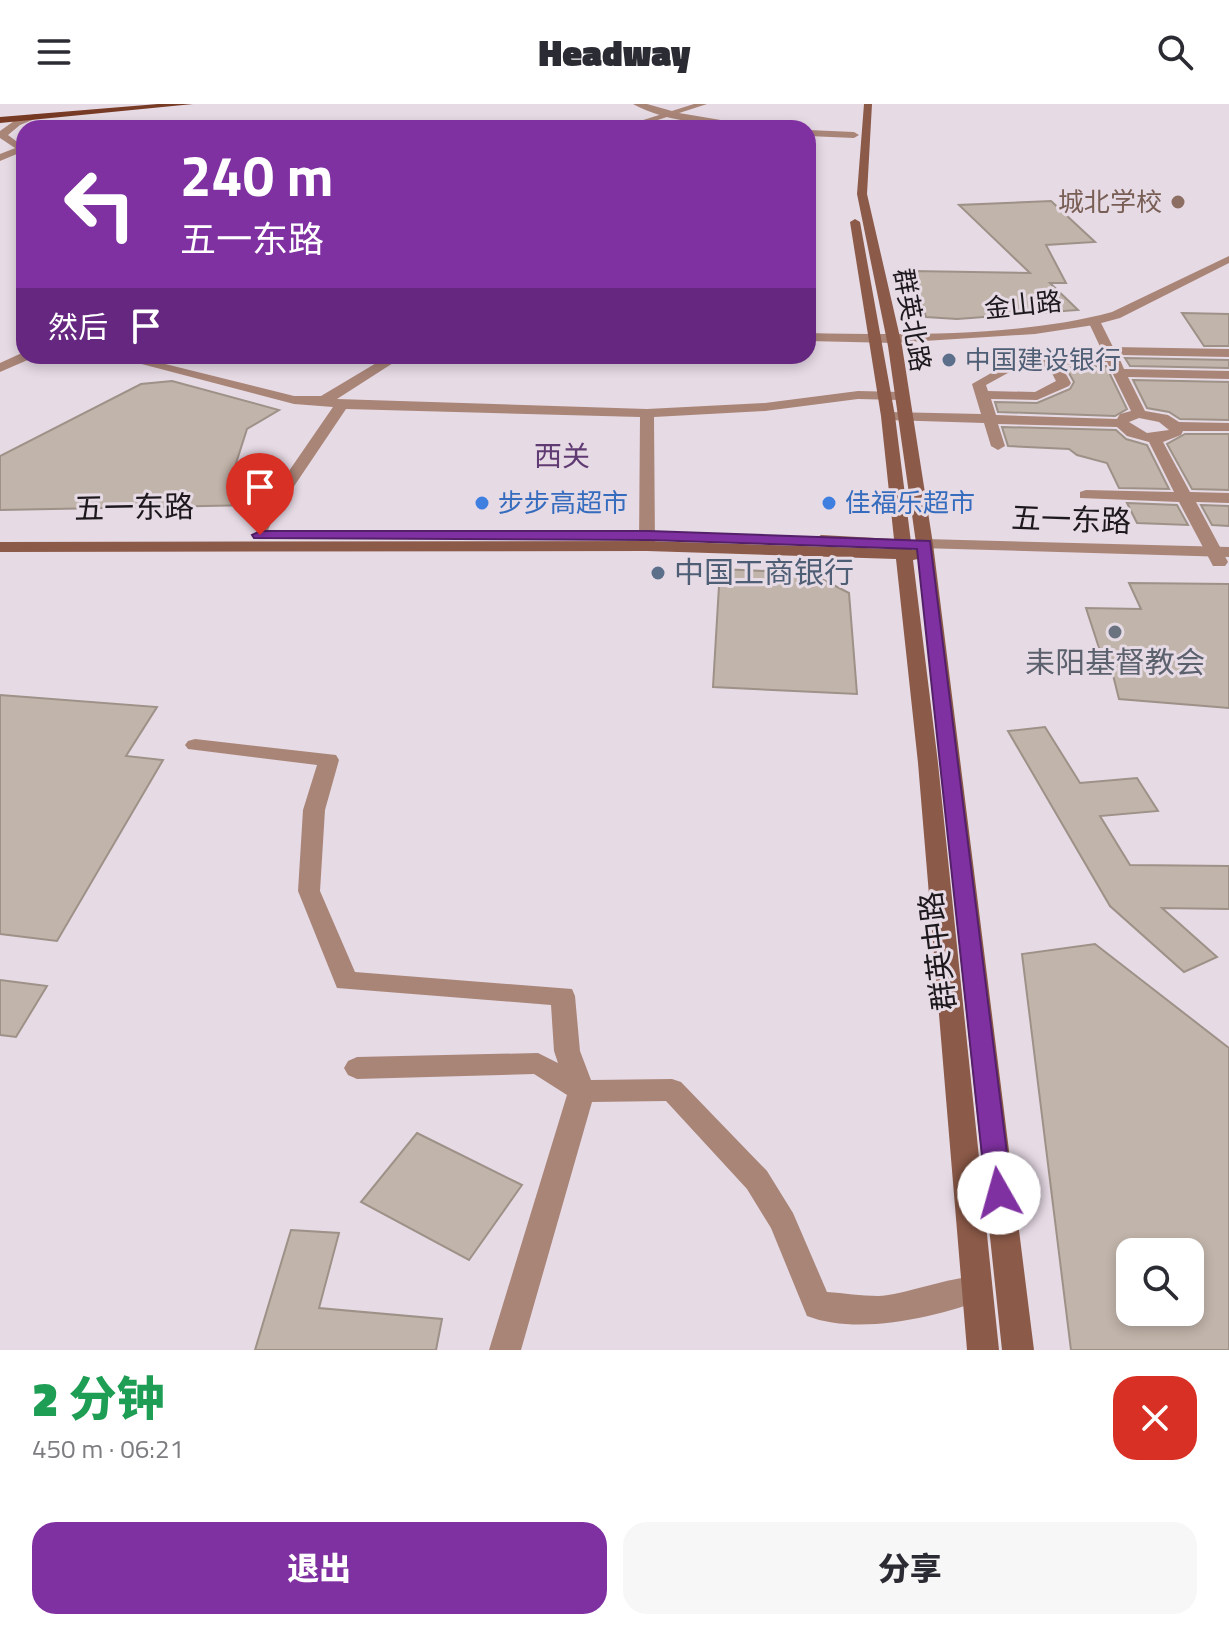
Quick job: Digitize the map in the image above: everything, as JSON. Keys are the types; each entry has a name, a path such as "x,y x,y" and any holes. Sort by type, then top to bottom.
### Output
{"main road":[{"path":"36,115 149,104"},
{"path":"0,117 189,104"},
{"name":"群英北路","path":"855,104 850,192 876,343 893,396 904,417 914,550"},
{"name":"群英北路","path":"868,104 862,194 894,342 893,396 888,416 914,550"},
{"name":"五一东路","path":"0,538 648,541 914,550"},
{"name":"五一东路","path":"0,547 648,541"},
{"name":"群英中路","path":"914,550 928,763 983,1350"},
{"name":"群英中路","path":"914,550 1018,1350"}],"street":[{"path":"637,104 691,120"},
{"path":"661,120 703,104"},
{"path":"654,120 720,104"},
{"path":"24,120 36,115"},
{"path":"5,156 1,139 16,124"},
{"path":"816,133 854,135"},
{"name":"金山路","path":"1096,325 1229,259"},
{"name":"金山路","path":"816,344 1044,337 1096,325 1229,271"},
{"path":"1096,325 1139,414"},
{"name":"金山路","path":"816,338 876,343"},
{"path":"998,446 979,384 1014,364 1112,354 1229,353"},
{"path":"982,395 1037,396 1064,383 1053,362"},
{"path":"149,364 294,400 323,400 342,405 647,413 765,407 858,395 893,396"},
{"path":"323,400 340,393 385,364"},
{"path":"1121,373 1227,378"},
{"path":"262,527 266,516 342,405"},
{"path":"647,413 648,541"},
{"path":"1121,423 1125,417 1139,414 1163,418 1176,426 1229,427"},
{"path":"888,416 1121,423 1130,432 1154,438 1172,435 1176,432 1176,426"},
{"path":"1154,438 1185,497 1223,557"},
{"path":"1086,495 1229,498"},
{"name":"五一东路","path":"914,550 1223,557"},
{"path":"195,745 329,760 314,810 309,891 346,981 563,996 567,1051 582,1091 505,1350"},
{"path":"357,1068 538,1063 582,1091 672,1090 757,1180 783,1222 818,1306 879,1310 932,1301 977,1288"}],"building":[{"path":"1051,201 1095,242 1046,245 1066,283 1050,283 1078,310 957,319 926,317 912,271 1030,273 959,205"},
{"path":"1182,313 1229,314 1229,346 1204,346"},
{"path":"1125,358 1229,360 1229,368 1130,366"},
{"path":"1106,366 1127,409 1115,416 998,412 995,402 1037,403 1070,389 1074,382 1066,368"},
{"path":"1133,380 1229,382 1229,420 1180,419 1169,412 1147,408"},
{"path":"172,381 279,410 247,429 231,479 277,478 262,505 0,510 0,456 141,384"},
{"path":"1002,427 1116,430 1126,439 1147,445 1169,489 1119,488 1107,463 1077,455 1069,449 1008,446"},
{"path":"1185,434 1229,434 1229,490 1192,489 1167,444"},
{"path":"1127,503 1177,505 1188,525 1137,523"},
{"path":"1201,505 1229,506 1229,526 1212,525"},
{"path":"720,569 810,573 849,593 857,694 713,687"},
{"path":"1129,583 1229,584 1229,708 1119,699 1108,655 1101,654 1086,608 1141,609"},
{"path":"0,695 157,707 126,756 163,760 57,941 0,934"},
{"path":"1045,727 1080,783 1137,778 1158,811 1100,816 1130,865 1229,866 1229,909 1162,908 1217,957 1184,972 1110,906 1008,731"},
{"path":"1095,944 1229,1048 1229,1350 1071,1350 1022,954"},
{"path":"0,980 47,986 16,1037 0,1035"},
{"path":"417,1133 522,1185 469,1260 361,1202"},
{"path":"291,1230 339,1233 319,1308 442,1319 436,1350 255,1350"}],"place":[{"name":"城北学校","path":"1178,202"},
{"name":"中国建设银行","path":"949,360"},
{"name":"步步高超市","path":"482,503"},
{"name":"佳福乐超市","path":"829,503"},
{"name":"中国工商银行","path":"658,573"},
{"name":"耒阳基督教会","path":"1115,632"}],"district":[{"name":"西关","path":"562,456"}],"route":[{"path":"260,535 649,536 925,544 999,1193"}]}
